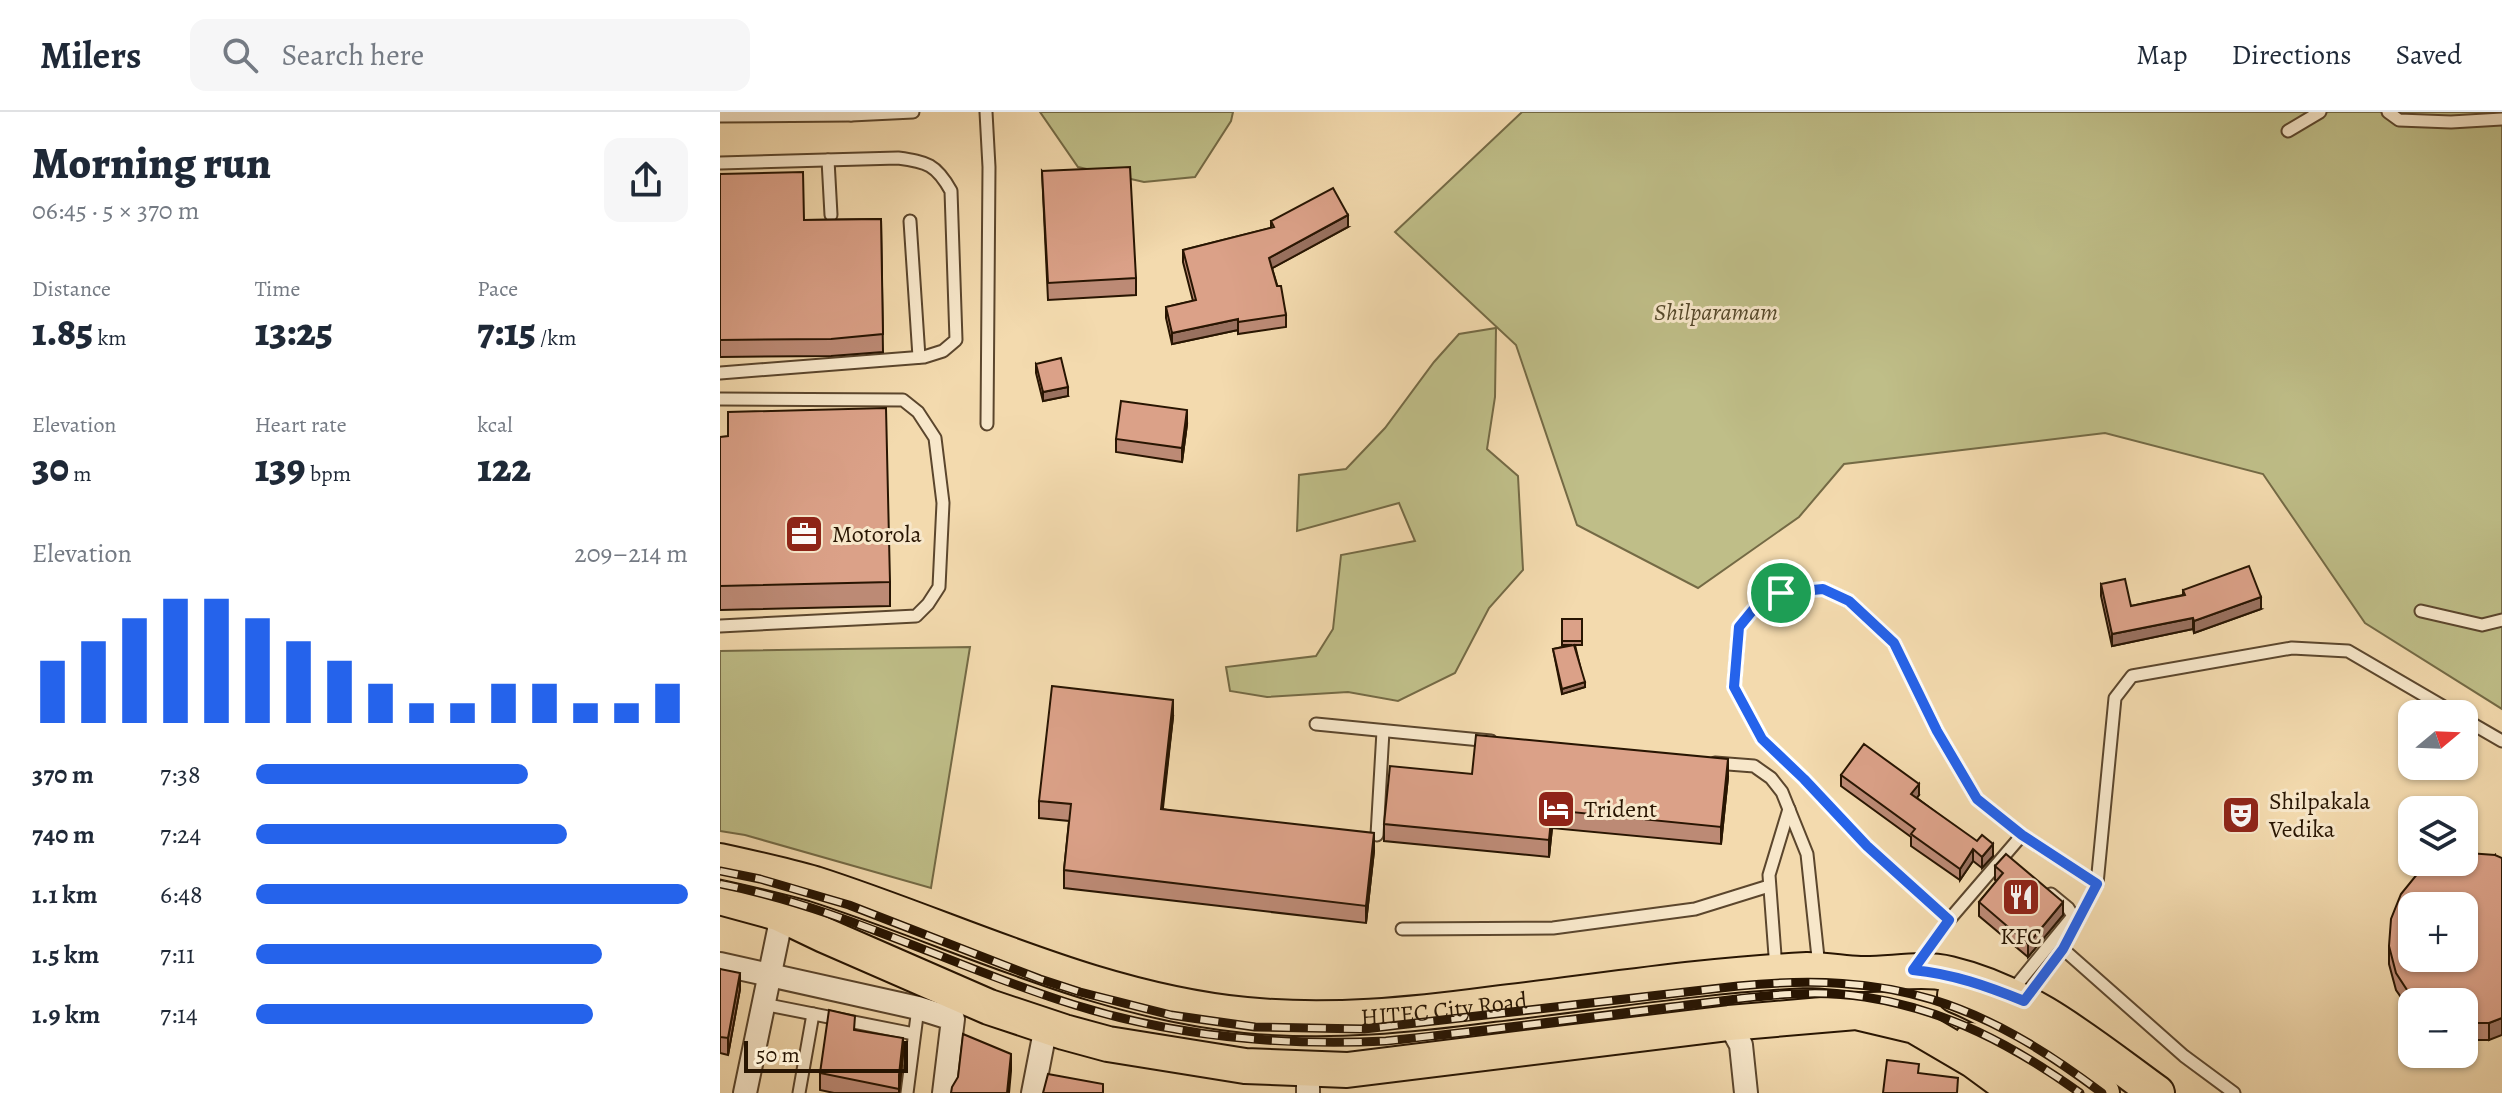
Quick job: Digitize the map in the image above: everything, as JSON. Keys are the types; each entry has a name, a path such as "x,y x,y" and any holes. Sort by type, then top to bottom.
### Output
{"main road":[{"name":"HITEC City Road","path":"720,861 814,884 1061,975 1136,997 1245,1015 1327,1019 1413,1014 1725,976 1820,970 1861,974 1913,970 1947,974 2013,1006 2051,1017 2157,1093"},
{"name":"HITEC City Road","path":"720,897 778,913 989,1007 1046,1026 1108,1044 1245,1066 1306,1080 1347,1070 1729,1023 1856,1012 1915,1026 1973,1060 2018,1093"},
{"path":"1861,974 1927,985 1978,1005 2013,1006 2102,1093"},
{"path":"1856,1012 1911,1017 1936,1024 2013,1059 2062,1093"}],"street":[{"path":"745,1093 779,930 778,913"},
{"path":"720,964 918,1008 958,1020 944,1093"},
{"path":"1729,1023 1741,1045 1746,1093"},
{"path":"1033,1093 1046,1026"}],"lane":[{"path":"720,116 913,112"},
{"path":"986,112 989,167 987,424"},
{"path":"2288,131 2320,112"},
{"path":"2388,112 2399,120 2451,122 2502,119"},
{"path":"720,163 898,158 923,161 940,172 951,191 956,340 943,351 919,357 720,373"},
{"path":"828,160 831,215"},
{"path":"910,221 919,357"},
{"path":"720,399 903,400 918,412 935,438 943,503 939,587 916,616 720,626"},
{"path":"1949,920 1867,846 1762,739 1734,687 1739,627 1757,605 1781,593 1823,589 1849,601 1894,643 1937,731 1977,799 2022,835 2097,884"},
{"path":"2421,611 2482,625 2502,620"},
{"path":"2013,1006 2063,949 2097,884 2115,698 2132,676 2292,648 2348,651 2432,700"},
{"path":"1316,724 1500,742"},
{"path":"2478,727 2502,741"},
{"path":"1377,835 1383,731"},
{"path":"1709,762 1754,766 1771,778 1782,792 1807,854 1820,970"},
{"path":"1776,973 1769,875 1789,809"},
{"path":"1913,970 1949,920 2022,835"},
{"path":"2004,855 2015,864"},
{"path":"1402,929 1553,928 1695,909 1769,886"},
{"path":"2013,1006 2073,916 2046,889"},
{"path":"2063,949 2184,1056 2234,1093"},
{"path":"763,1004 914,1034"},
{"path":"907,1093 918,1008"},
{"path":"799,1093 813,1014"}],"green space":[{"path":"1040,112 1233,112 1231,121 1195,177 1144,182 1078,167"},
{"name":"Shilparamam","path":"1522,112 2502,112 2502,709 2365,623 2263,474 2105,433 1844,464 1799,517 1698,588 1577,525 1516,345 1395,232"},
{"path":"1496,328 1495,397 1487,449 1518,476 1523,570 1489,608 1455,673 1398,701 1348,692 1267,697 1230,691 1226,667 1316,656 1333,629 1341,555 1415,541 1399,503 1297,531 1299,475 1346,469 1385,428 1459,334"},
{"path":"970,647 931,888 745,835 720,831 720,651"}],"building":[{"path":"1130,167 1136,278 1048,283 1042,171"},
{"path":"803,172 804,220 881,219 883,334 831,339 720,340 720,174"},
{"path":"1333,188 1348,215 1269,258 1277,286 1281,286 1286,315 1238,322 1238,319 1172,333 1166,307 1196,300 1183,250 1274,227 1271,221"},
{"path":"1061,358 1068,387 1043,392 1036,364"},
{"path":"1121,401 1187,410 1182,448 1116,439"},
{"name":"Motorola","path":"886,408 890,582 720,586 720,437 728,436 728,412"},
{"path":"2249,566 2261,597 2194,621 2193,618 2112,634 2101,584 2125,579 2131,606 2185,595 2183,590"},
{"path":"1562,619 1582,619 1582,641 1562,641"},
{"path":"1574,645 1585,682 1562,689 1553,649"},
{"path":"1052,686 1173,700 1161,809 1374,833 1366,906 1064,870 1071,804 1039,801"},
{"name":"Trident","path":"1476,735 1728,759 1721,827 1552,810 1549,840 1384,824 1390,766 1472,774"},
{"path":"1864,744 1919,784 1911,794 1977,841 1982,835 1993,844 1982,857 1973,849 1960,869 1911,834 1915,829 1841,775"},
{"path":"2006,854 2063,902 2028,944 1979,902 2003,873 1995,866"},
{"path":"2478,854 2502,858 2502,1018 2478,1023 2478,988 2406,988 2396,973 2389,946 2391,919 2398,902 2398,972 2478,972 2478,892 2403,892 2416,876 2478,876"},
{"path":"720,969 740,973 728,1038 720,1037"},
{"path":"829,1010 855,1016 854,1030 903,1038 899,1089 820,1073"},
{"path":"963,1034 1011,1054 1007,1093 951,1093 958,1077"},
{"path":"1887,1060 1919,1064 1918,1073 1958,1078 1957,1093 1883,1093"},
{"path":"1048,1074 1103,1084 1103,1093 1043,1093"}],"railway":[{"path":"720,871 760,879 849,905 1040,979 1171,1015 1255,1027 1364,1029 1738,986 1842,983 1932,999 1974,1015 2058,1061 2102,1093"},
{"path":"720,884 811,908 1075,1005 1191,1032 1307,1042 1386,1041 1744,998 1841,994 1895,1003 1951,1020 2004,1045 2080,1093"}],"place":[{"name":"Motorola","path":"804,534"},
{"name":"Trident","path":"1556,809"},
{"name":"Shilpakala Vedika","path":"2241,815"},
{"name":"KFC","path":"2021,897"}],"route":[{"path":"1823,589 1849,601 1894,643 1937,731 1977,799 2022,835 2097,884 2063,949 2024,1001 1989,986 1947,974 1913,970 1949,920 1867,846 1762,739 1734,687 1739,627 1757,605 1781,593 1823,589"}]}
